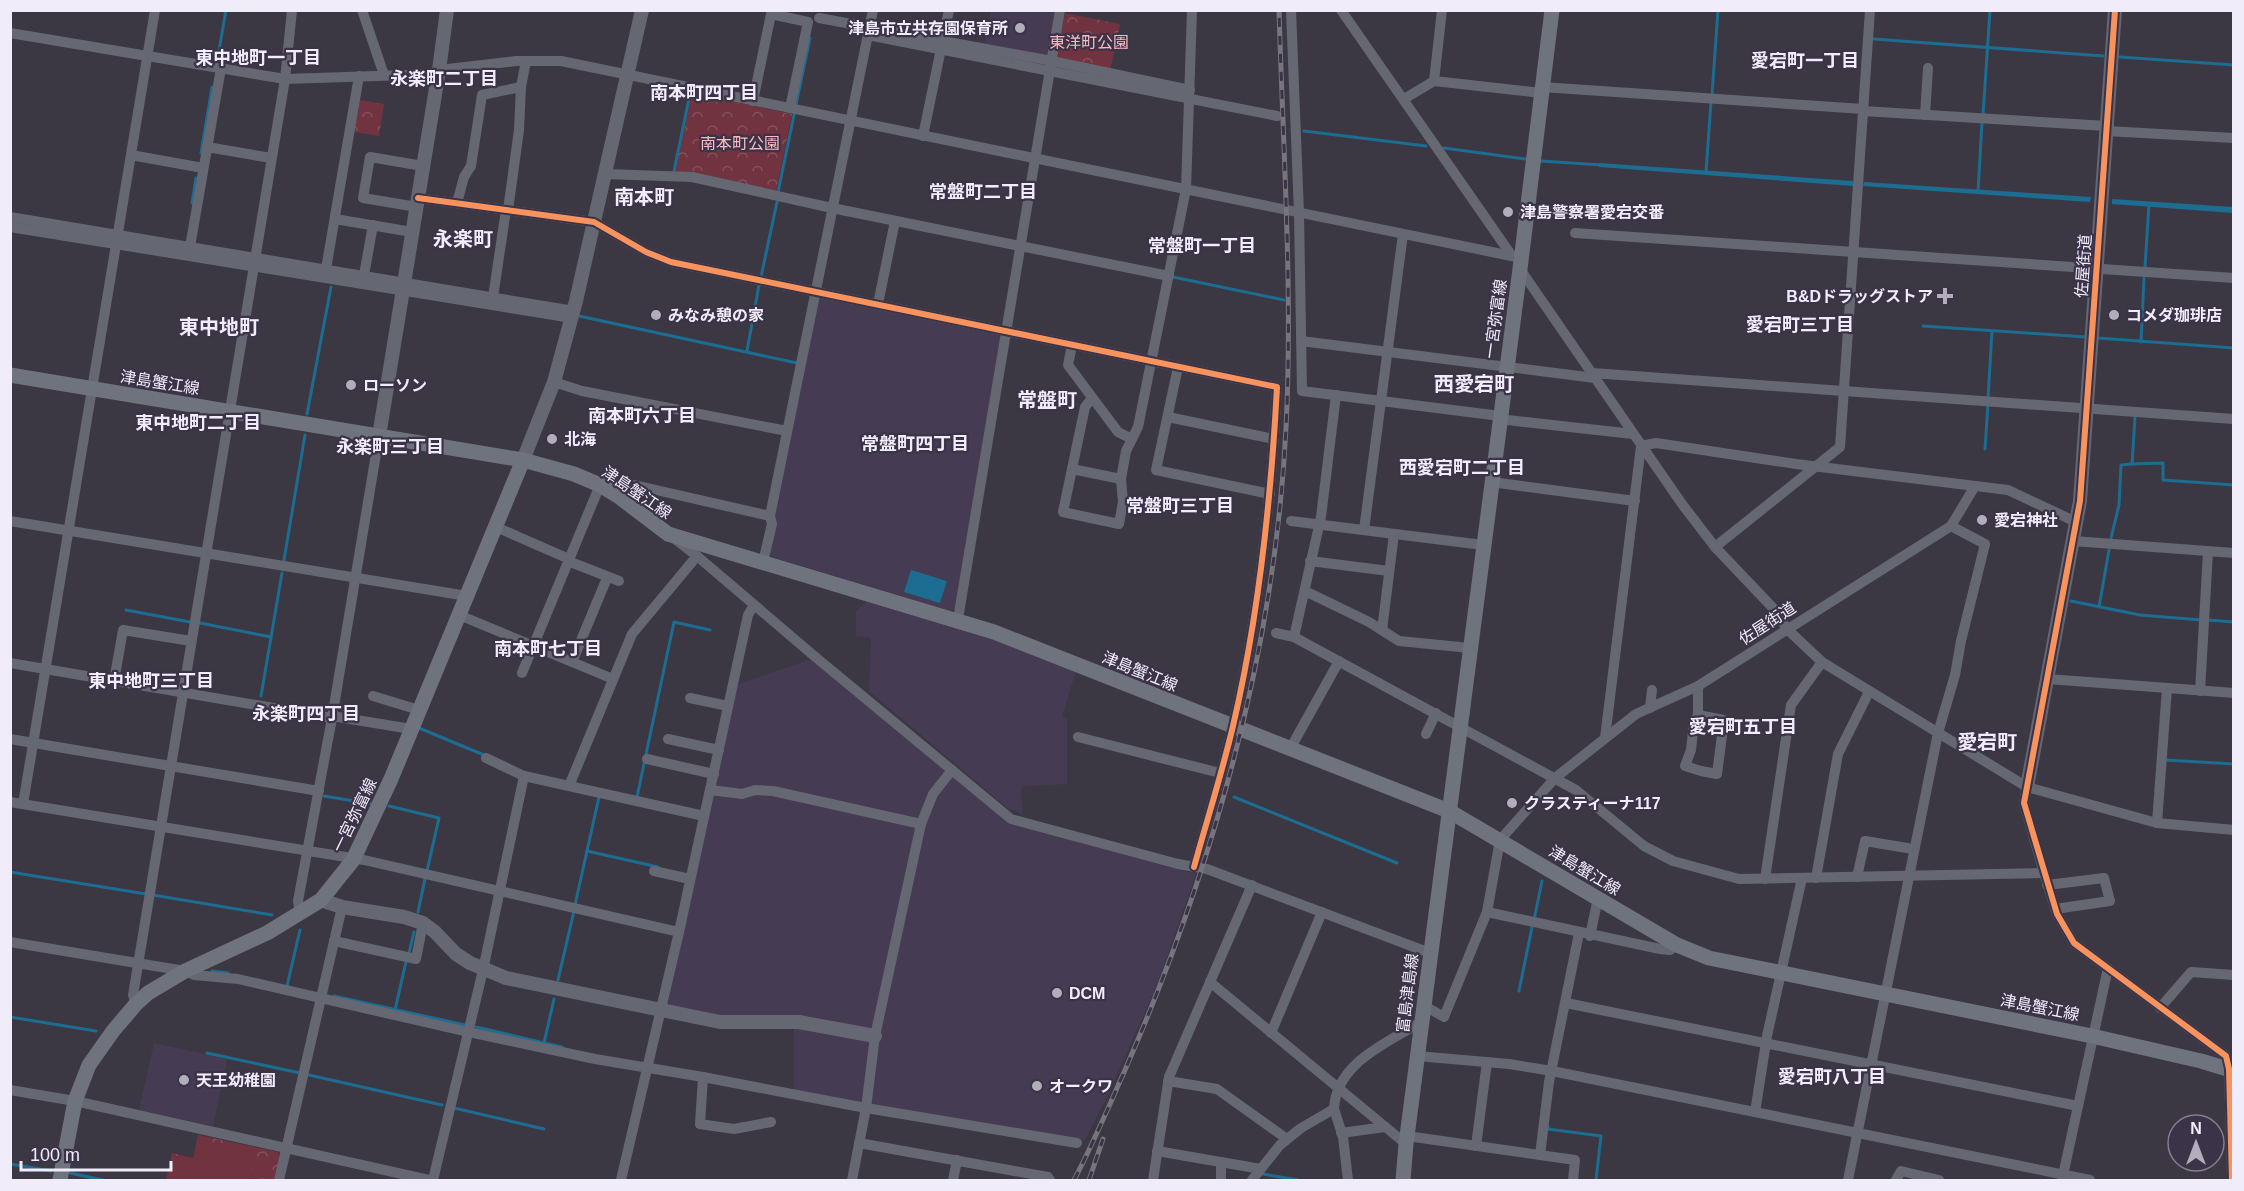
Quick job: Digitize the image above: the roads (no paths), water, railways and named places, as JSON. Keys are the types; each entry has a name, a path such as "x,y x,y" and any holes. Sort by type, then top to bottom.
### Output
{"main road":[{"name":"一宮弥富線","path":"1449,811 1552,10"},
{"name":"津島蟹江線","path":"10,375 523,460 574,474 618,496 668,534 958,619 1449,811 1677,945 1709,958 2092,1036 2231,1070"},
{"name":"一宮弥富線","path":"60,1180 75,1101 88,1065 113,1030 136,1004 148,993 186,970 267,933 321,900 353,860 372,823 523,460"},
{"name":"富島津島線","path":"1403,1180 1406,1140 1449,811"}],"street":[{"path":"22,804 155,10"},
{"path":"136,1004 133,995 138,963 285,79 291,10"},
{"path":"362,10 384,75"},
{"path":"300,913 298,902 332,717 379,436 439,72 447,10"},
{"path":"523,460 554,381 573,314 642,10"},
{"path":"763,562 772,524 770,516 873,10"},
{"path":"923,136 949,10"},
{"path":"958,619 1060,10"},
{"path":"1092,398 1084,407 1063,512 1119,524 1123,502 1121,479 1126,451 1138,427 1186,189 1192,10"},
{"path":"1291,10 1299,213 1302,391 1500,416 1507,420 1634,434"},
{"path":"1341,10 1518,261 1593,376 1682,504 1715,547 1773,608 1787,629 1822,662 2027,787 2157,823 2234,830"},
{"path":"1434,81 1442,10"},
{"path":"1715,547 1840,447 1842,391 1870,10"},
{"name":"佐屋街道","path":"2027,787 2080,501 2115,10"},
{"path":"753,101 771,14 808,22 790,108"},
{"path":"819,18 869,31 1190,95 1277,116"},
{"path":"10,33 285,79 439,72 526,61 561,61 1403,234 1518,261"},
{"path":"493,297 519,130 521,87 526,61"},
{"path":"190,247 221,68"},
{"path":"1925,115 1928,68"},
{"path":"326,269 359,76"},
{"path":"1404,99 1434,81 2234,138"},
{"path":"457,203 464,177 471,166 482,95 521,87"},
{"path":"207,147 271,158"},
{"path":"130,155 203,168"},
{"path":"423,166 370,157 363,198 457,203 594,222 646,252 671,262 1277,387 1263,560 1248,651 1233,726 1194,867"},
{"path":"605,174 692,177 832,208 1169,276"},
{"path":"10,217 117,240 573,314"},
{"path":"335,219 412,232"},
{"path":"878,304 895,221"},
{"path":"364,275 373,225"},
{"path":"10,227 190,247 255,262 364,275 404,286 493,297 573,314"},
{"path":"1575,233 2234,278"},
{"path":"1364,530 1403,234"},
{"path":"1301,341 1593,376 2234,419"},
{"path":"1072,345 1068,365 1118,432 1132,439"},
{"path":"1178,367 1156,470 1270,494"},
{"path":"554,381 582,391 787,432"},
{"path":"1294,637 1321,517 1336,395"},
{"path":"1168,417 1274,439"},
{"path":"1641,446 1656,442 1796,464 2008,490 2076,522"},
{"path":"1605,738 1641,446"},
{"path":"1072,469 1121,479"},
{"path":"522,673 600,486 621,482 770,516"},
{"path":"1491,482 1635,501"},
{"name":"佐屋街道","path":"1500,840 1555,778 1636,714 1698,686 1951,526 1975,486"},
{"path":"10,521 467,596"},
{"path":"1291,521 1483,545"},
{"path":"1848,1180 1913,849 1938,733 1953,683 1985,543 1951,526"},
{"path":"496,527 607,578 619,581"},
{"path":"668,534 1011,819 1208,869 1430,953"},
{"path":"1382,630 1394,534"},
{"path":"2073,541 2234,553"},
{"path":"2200,691 2208,552"},
{"path":"569,786 632,634 697,556"},
{"path":"1310,561 1389,572"},
{"path":"572,662 607,578"},
{"path":"1305,591 1399,641 1470,648"},
{"path":"621,1180 679,932 748,615 754,604"},
{"path":"459,615 613,679"},
{"path":"114,681 123,630 191,641"},
{"path":"1276,633 1294,637 1576,790 1644,846 1673,861 1739,879 2044,873"},
{"path":"1290,750 1339,661"},
{"path":"1765,879 1791,705 1822,662"},
{"path":"10,663 411,729"},
{"path":"2048,679 2234,693"},
{"path":"1698,686 1698,715 1694,722 1685,766 1717,774 1724,720 1698,715"},
{"path":"2157,823 2167,688"},
{"path":"1650,708 1652,690"},
{"path":"1816,878 1838,754 1869,692"},
{"path":"373,696 419,710"},
{"path":"690,698 728,706"},
{"path":"1426,734 1436,713"},
{"path":"1078,737 1220,773"},
{"path":"10,739 318,791"},
{"path":"668,739 719,750"},
{"path":"486,758 524,776 704,816"},
{"path":"647,759 714,774"},
{"path":"852,1180 866,1108 875,1036 921,824 933,794 952,770"},
{"path":"433,1180 483,970 524,776"},
{"path":"2027,787 2024,803 2044,873 2055,909 2074,943 2226,1056 2231,1070 2232,1180"},
{"path":"710,790 742,794 755,790 773,791 921,824"},
{"path":"10,802 364,861 679,932"},
{"path":"1423,1005 1444,1017 1487,912 1500,840"},
{"path":"1857,877 1865,841 1913,849"},
{"path":"654,871 690,879"},
{"path":"1755,1112 1767,1043 1802,878"},
{"path":"2048,885 2104,878 2110,901 2055,909"},
{"path":"1152,1180 1168,1081 1252,885"},
{"path":"1540,1155 1552,1071 1566,1003 1584,935 1598,898"},
{"path":"321,900 342,908 404,917 423,923 456,954 483,970 506,978 731,1023 799,1023 875,1036"},
{"path":"279,1180 342,908"},
{"path":"1271,1033 1323,912"},
{"path":"1487,912 1660,950 1670,950 1677,945"},
{"path":"334,941 416,959 423,923"},
{"path":"10,942 186,970 194,975 238,979 468,1032 647,1069 1077,1143"},
{"path":"2063,1178 2108,969"},
{"path":"2160,1008 2191,972 2234,975"},
{"path":"1210,982 1385,1127 1406,1140 1476,1146 1575,1160 1573,1180"},
{"path":"1566,1003 2078,1106"},
{"path":"1348,1180 1341,1133 1334,1109 1334,1098 1338,1089 1359,1060 1421,1022"},
{"path":"1417,1056 1552,1071 1857,1133 2063,1178 2090,1180"},
{"path":"1476,1146 1487,1062"},
{"path":"703,1077 700,1124 735,1129 771,1122"},
{"path":"1168,1081 1217,1089 1287,1139"},
{"path":"10,1090 75,1101 429,1180"},
{"path":"1252,1180 1287,1139 1334,1109"},
{"path":"1341,1133 1385,1127"},
{"path":"859,1143 1048,1177 1050,1180"},
{"path":"1157,1151 1261,1169"},
{"path":"953,1180 957,1160"},
{"path":"1221,1162 1221,1180"},
{"path":"1896,1180 1901,1171 1938,1180"}],"water":[{"path":"1599,163 1853,181 1853,186 1599,167"},
{"path":"1864,182 2091,197 2090,202 1863,186"},
{"path":"2112,199 2233,207 2233,213 2112,204"},
{"path":"911,570 947,581 940,603 904,592"}],"waterway":[{"path":"217,62 226,10"},
{"path":"1712,95 1718,10"},
{"path":"1983,115 1990,10"},
{"path":"796,105 810,38"},
{"path":"1874,39 2103,56"},
{"path":"2120,57 2234,65"},
{"path":"201,153 212,87"},
{"path":"674,171 690,94"},
{"path":"1706,172 1711,102"},
{"path":"778,192 794,115"},
{"path":"1978,192 1982,122"},
{"path":"1304,131 1426,146"},
{"path":"1444,148 1525,159"},
{"path":"1541,161 1602,165"},
{"path":"192,203 196,178"},
{"path":"761,277 777,202"},
{"path":"2145,267 2149,204"},
{"path":"1173,277 1284,300"},
{"path":"2141,342 2144,278"},
{"path":"747,351 759,285"},
{"path":"307,414 331,287"},
{"path":"579,316 797,363"},
{"path":"1923,326 2086,337"},
{"path":"1988,398 1992,331"},
{"path":"2098,338 2234,348"},
{"path":"1985,449 1988,404"},
{"path":"2111,538 2119,505 2121,465 2132,464 2135,417"},
{"path":"284,560 305,435"},
{"path":"2132,464 2163,463 2163,480 2234,485"},
{"path":"2099,607 2109,550"},
{"path":"261,696 282,573"},
{"path":"2071,601 2140,615 2202,620"},
{"path":"126,610 190,622"},
{"path":"2208,620 2234,622"},
{"path":"637,797 674,622 710,630"},
{"path":"200,623 271,637"},
{"path":"419,728 484,755"},
{"path":"2165,760 2234,764"},
{"path":"324,796 372,804"},
{"path":"575,905 599,797"},
{"path":"1234,797 1397,863"},
{"path":"389,806 439,818 427,871"},
{"path":"587,851 658,867"},
{"path":"10,872 146,894"},
{"path":"418,912 425,879"},
{"path":"1534,920 1542,881"},
{"path":"153,895 272,915"},
{"path":"558,980 574,911"},
{"path":"1519,991 1532,927"},
{"path":"287,986 300,930"},
{"path":"409,953 414,932"},
{"path":"395,1010 406,962"},
{"path":"212,971 228,973"},
{"path":"334,996 465,1025"},
{"path":"544,1043 554,999"},
{"path":"10,1017 96,1031"},
{"path":"476,1027 562,1047"},
{"path":"207,1053 300,1073"},
{"path":"309,1075 442,1105"},
{"path":"454,1108 544,1129"},
{"path":"1548,1126 1548,1129 1601,1136 1596,1180"},
{"path":"10,1164 51,1171"},
{"path":"70,1173 103,1180"},
{"path":"1263,1174 1298,1180"}],"railway":[{"path":"1074,1180 1125,1070 1186,916 1212,836 1234,756 1269,593 1280,511 1288,376 1287,219 1279,10"},
{"path":"1089,1180 1103,1139"}],"place":[{"name":"津島市立共存園保育所","path":"1020,28"},
{"name":"津島警察署愛宕交番","path":"1508,212"},
{"name":"B&Dドラッグストア","path":"1945,296"},
{"name":"みなみ憩の家","path":"656,315"},
{"name":"コメダ珈琲店","path":"2114,315"},
{"name":"ローソン","path":"351,385"},
{"name":"北海","path":"552,439"},
{"name":"愛宕神社","path":"1982,520"},
{"name":"クラスティーナ117","path":"1512,803"},
{"name":"DCM","path":"1057,993"},
{"name":"天王幼稚園","path":"184,1080"},
{"name":"オークワ","path":"1037,1086"}],"district":[{"name":"東中地町一丁目","path":"258,58"},
{"name":"愛宕町一丁目","path":"1805,61"},
{"name":"永楽町二丁目","path":"444,79"},
{"name":"南本町四丁目","path":"704,93"},
{"name":"常盤町二丁目","path":"983,192"},
{"name":"南本町","path":"644,197"},
{"name":"永楽町","path":"463,239"},
{"name":"常盤町一丁目","path":"1202,246"},
{"name":"愛宕町三丁目","path":"1800,325"},
{"name":"東中地町","path":"219,327"},
{"name":"西愛宕町","path":"1474,384"},
{"name":"常盤町","path":"1047,400"},
{"name":"南本町六丁目","path":"642,416"},
{"name":"東中地町二丁目","path":"198,423"},
{"name":"常盤町四丁目","path":"915,444"},
{"name":"永楽町三丁目","path":"390,447"},
{"name":"西愛宕町二丁目","path":"1462,468"},
{"name":"常盤町三丁目","path":"1180,506"},
{"name":"南本町七丁目","path":"548,649"},
{"name":"東中地町三丁目","path":"151,681"},
{"name":"永楽町四丁目","path":"306,714"},
{"name":"愛宕町五丁目","path":"1743,727"},
{"name":"愛宕町","path":"1987,742"},
{"name":"愛宕町八丁目","path":"1832,1077"}],"park label":[{"name":"東洋町公園","path":"1089,42"},
{"name":"南本町公園","path":"740,143"}]}
